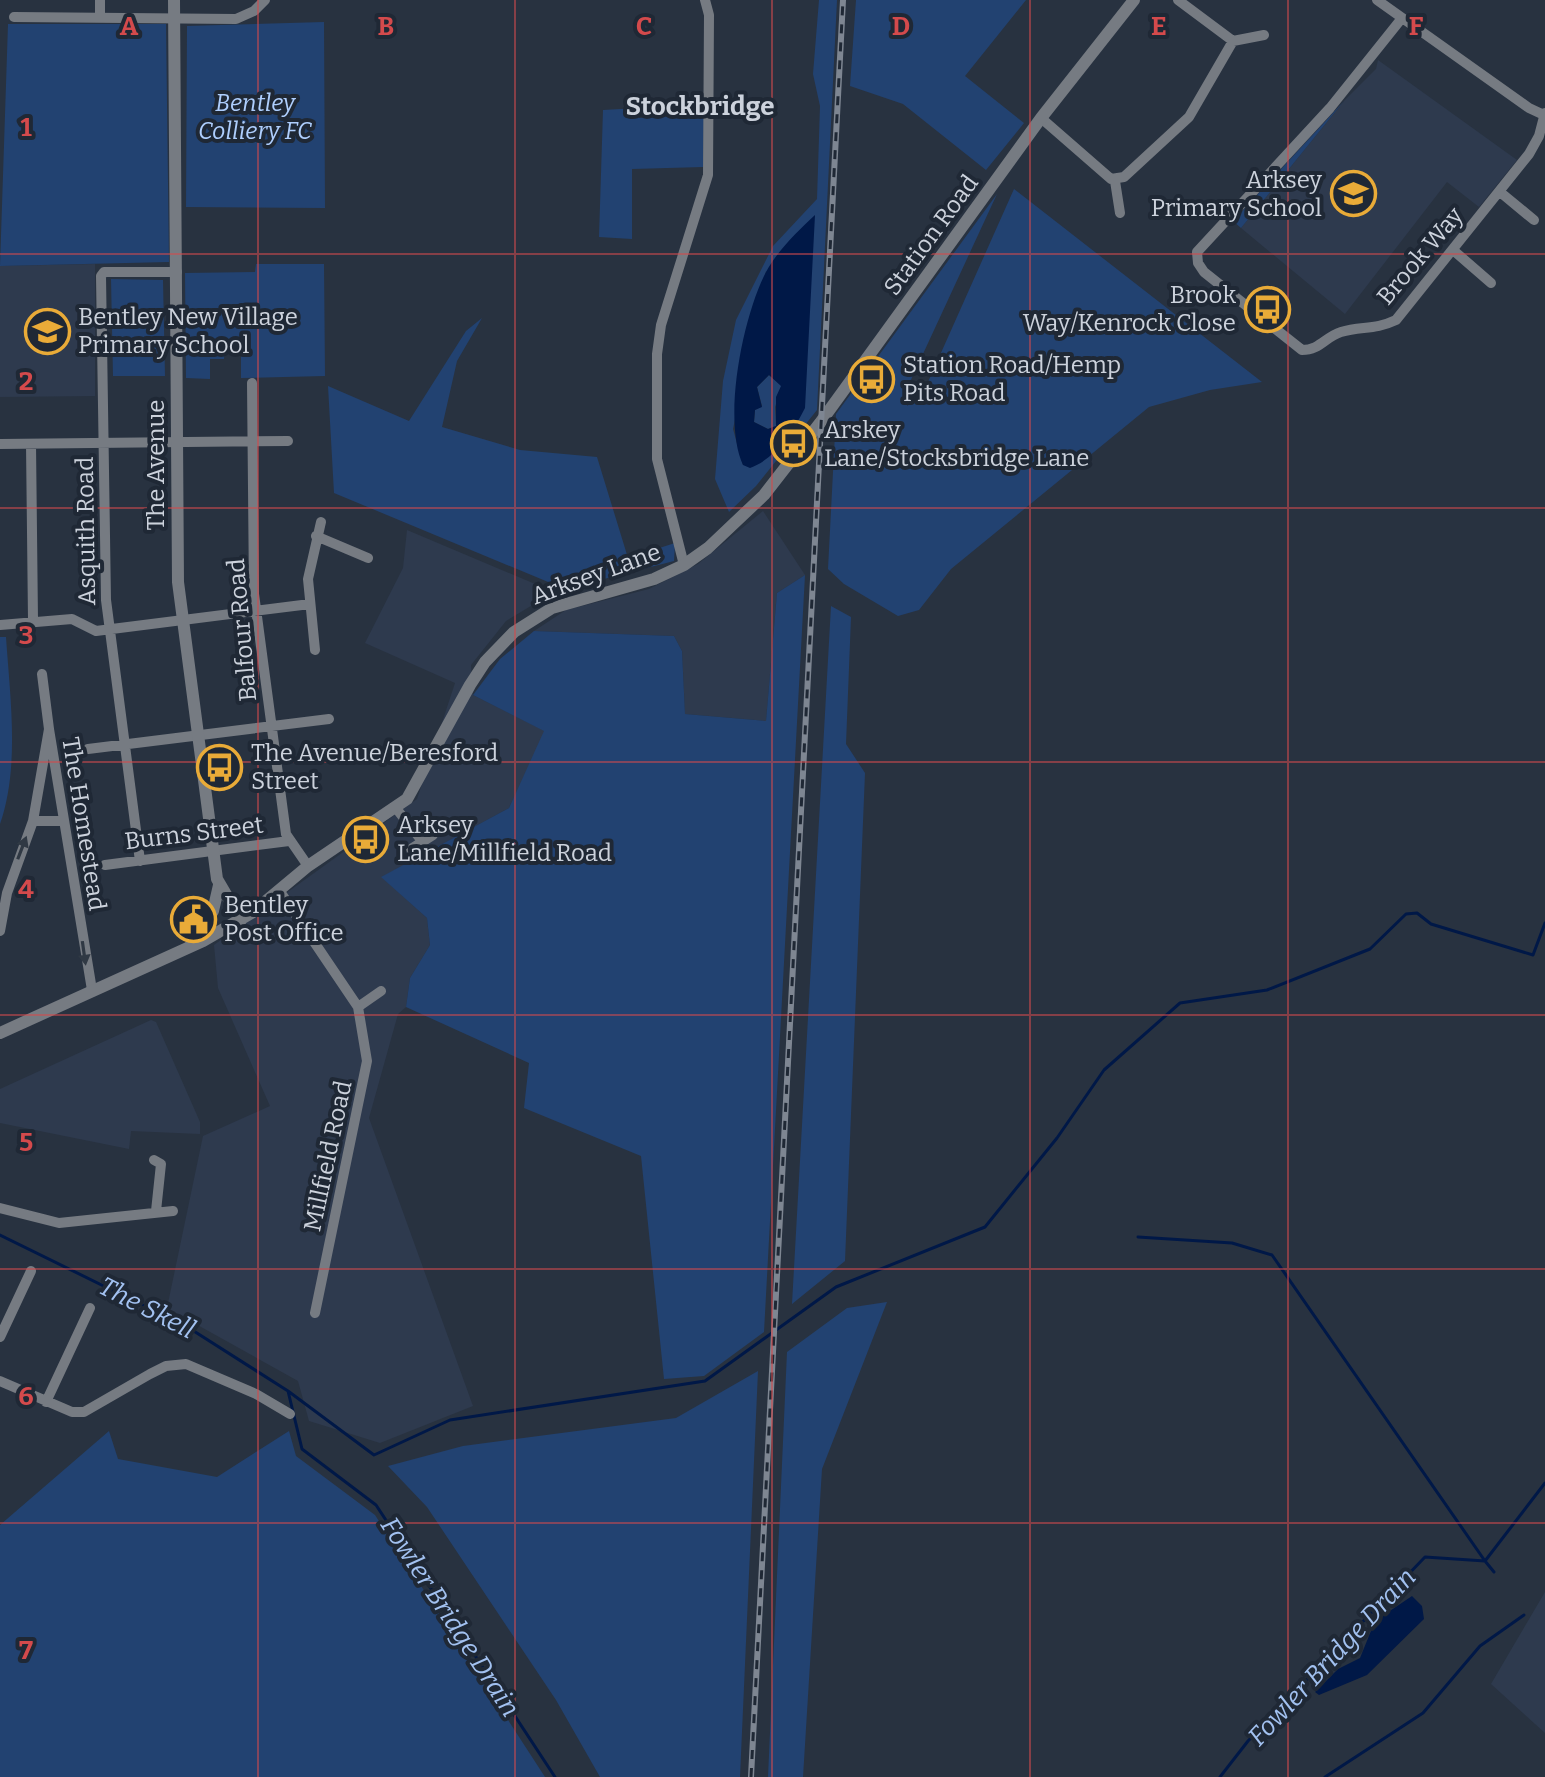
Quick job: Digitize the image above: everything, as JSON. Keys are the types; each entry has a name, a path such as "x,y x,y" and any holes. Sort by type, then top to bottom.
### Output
{"street":[{"path":"100,0 100,18"},
{"name":"The Avenue","path":"174,0 178,582 219,885 241,920"},
{"path":"14,17 236,19 254,11 265,0"},
{"path":"684,565 657,459 657,354 661,325 708,175 709,27 705,0"},
{"name":"Station Road","path":"764,495 897,320 1041,118 1134,0"},
{"path":"1178,0 1233,41 1264,35"},
{"path":"1377,0 1529,108 1545,114"},
{"name":"Brook Way","path":"1402,18 1330,108 1197,252 1198,263 1204,272 1302,350 1316,350 1338,333 1378,329 1396,320 1529,154 1545,114"},
{"path":"1115,181 1124,177 1183,124 1233,41"},
{"path":"1041,118 1115,181 1120,213"},
{"path":"1500,192 1534,220"},
{"path":"1453,250 1491,283"},
{"name":"Asquith Road","path":"140,861 109,630 101,276 104,272 177,272"},
{"name":"Balfour Road","path":"252,383 256,610 289,841 308,866"},
{"path":"0,444 288,441"},
{"path":"31,444 33,620"},
{"name":"Arksey Lane","path":"0,1033 186,949 241,920 308,866 395,807 414,789 485,662 514,632 552,608 635,586 684,565 764,495"},
{"path":"315,650 309,563 321,522"},
{"path":"316,536 368,558"},
{"path":"0,625 72,619 96,631 310,604"},
{"path":"42,674 49,729"},
{"path":"88,749 329,719"},
{"name":"The Homestead","path":"0,931 7,893 33,821 49,729"},
{"name":"The Homestead","path":"49,729 92,990"},
{"path":"395,807 422,841"},
{"path":"33,821 63,821"},
{"path":"411,849 433,835"},
{"name":"Burns Street","path":"105,865 289,841"},
{"path":"186,949 213,911 219,885"},
{"name":"Millfield Road","path":"279,890 358,1007 367,1068 315,1313"},
{"path":"358,1007 381,991"},
{"path":"156,1211 161,1161"},
{"path":"0,1208 59,1223 173,1211"},
{"path":"0,1337 31,1271"},
{"path":"46,1402 90,1308"},
{"path":"0,1381 72,1412 84,1412 166,1366 186,1364 256,1394 290,1414"}],"shaded area":[{"name":"Arksey Primary School","path":"1378,60 1517,160 1479,207 1447,182 1345,314 1241,228 1344,101 1376,69"},
{"path":"815,215 805,408 782,444 750,468 743,465 734,422 743,340 766,272 782,249","holes":["769,375 781,386 776,397 776,426 768,429 754,422 755,410 762,407 757,387"]},
{"name":"Bentley New Village Primary School","path":"95,264 95,396 0,397 0,266"},
{"path":"763,511 805,575 777,593 766,721 685,714 682,651 674,636 534,631 566,610 649,589 698,564"},
{"path":"407,530 554,592 506,621 471,665 473,695 545,731 509,808 382,877 427,918 430,945 410,978 406,1007 398,1014 369,1118 473,1406 380,1443 309,1421 298,1381 167,1308 203,1136 270,1106 218,988 214,945 417,799 455,683 365,643 403,568"},
{"path":"151,1020 156,1022 200,1122 200,1134 131,1131 129,1149 0,1123 0,1089"},
{"path":"1545,1592 1545,1733 1491,1684"},
{"path":"1412,1596 1422,1606 1424,1619 1367,1675 1319,1695 1315,1692 1338,1669 1360,1658 1375,1621"}],"green space":[{"path":"819,0 837,0 817,410 756,486 729,512 715,479 723,381 736,320 773,246 817,199 820,106 813,74","holes":["766,271 796,427 743,465 733,429"]},
{"path":"856,0 1026,0 965,76 1024,123 986,170 903,104 850,86"},
{"name":"Bentley Colliery FC","path":"324,22 325,208 186,207 187,26"},
{"path":"8,24 166,24 169,262 0,266"},
{"path":"1344,101 1241,228 1233,221"},
{"path":"639,108 639,118 704,115 703,167 632,169 632,239 599,237 603,110"},
{"path":"1014,189 1262,382 1210,390 1149,407 951,569 919,610 898,616 844,584 828,569 836,414 997,194 910,382 907,406 924,391"},
{"path":"256,264 324,264 325,376 241,378 241,350 225,350 224,359 210,359 210,379 186,378 185,273 255,272"},
{"path":"111,279 163,280 165,376 113,376"},
{"path":"482,318 457,361 442,427 520,450 597,457 628,558 675,543 674,561 565,589 334,493 328,386 409,421 466,331"},
{"path":"769,375 782,386 775,407 776,426 768,429 754,422 755,410 762,406 757,387"},
{"path":"805,575 764,1332 704,1376 664,1379 641,1156 524,1108 529,1063 406,1007 410,978 430,945 427,918 381,877 509,808 544,731 473,695 500,659 534,631 674,636 682,651 685,714 766,721 777,593"},
{"path":"831,606 851,617 846,744 865,773 845,1261 792,1304"},
{"path":"0,637 6,637 12,756 0,824"},
{"path":"887,1302 822,1469 803,1777 768,1777 787,1352 847,1308"},
{"path":"758,1371 740,1777 600,1777 556,1700 427,1507 388,1466 463,1446 676,1418"},
{"path":"109,1431 118,1459 217,1477 289,1431 296,1456 375,1515 545,1777 0,1777 0,1525"}],"waterway":[{"name":"The Skell","path":"0,1235 189,1328 288,1391 374,1455 450,1420 705,1381 836,1287 985,1227 1057,1138 1104,1070 1180,1003 1267,990 1370,949 1406,914 1417,913 1431,924 1533,955 1545,923"},
{"path":"1138,1237 1232,1243 1272,1255 1485,1561 1545,1483"},
{"name":"Fowler Bridge Drain","path":"288,1391 302,1449 376,1505 555,1777"},
{"name":"Fowler Bridge Drain","path":"1220,1777 1248,1741 1425,1557 1485,1561 1494,1572"},
{"path":"1325,1777 1423,1713 1480,1646 1524,1615"}],"railway":[{"path":"751,1777 843,0"}],"place":[{"name":"Arksey Primary School","path":"1353,194"},
{"name":"Brook Way/Kenrock Close","path":"1267,309"},
{"name":"Bentley New Village Primary School","path":"47,331"},
{"name":"Station Road/Hemp Pits Road","path":"872,379"},
{"name":"Arskey Lane/Stocksbridge Lane","path":"793,444"},
{"name":"The Avenue/Beresford Street","path":"220,767"},
{"name":"Arksey Lane/Millfield Road","path":"366,839"},
{"name":"Bentley Post Office","path":"193,919"}],"district":[{"name":"Stockbridge","path":"700,106"}]}
